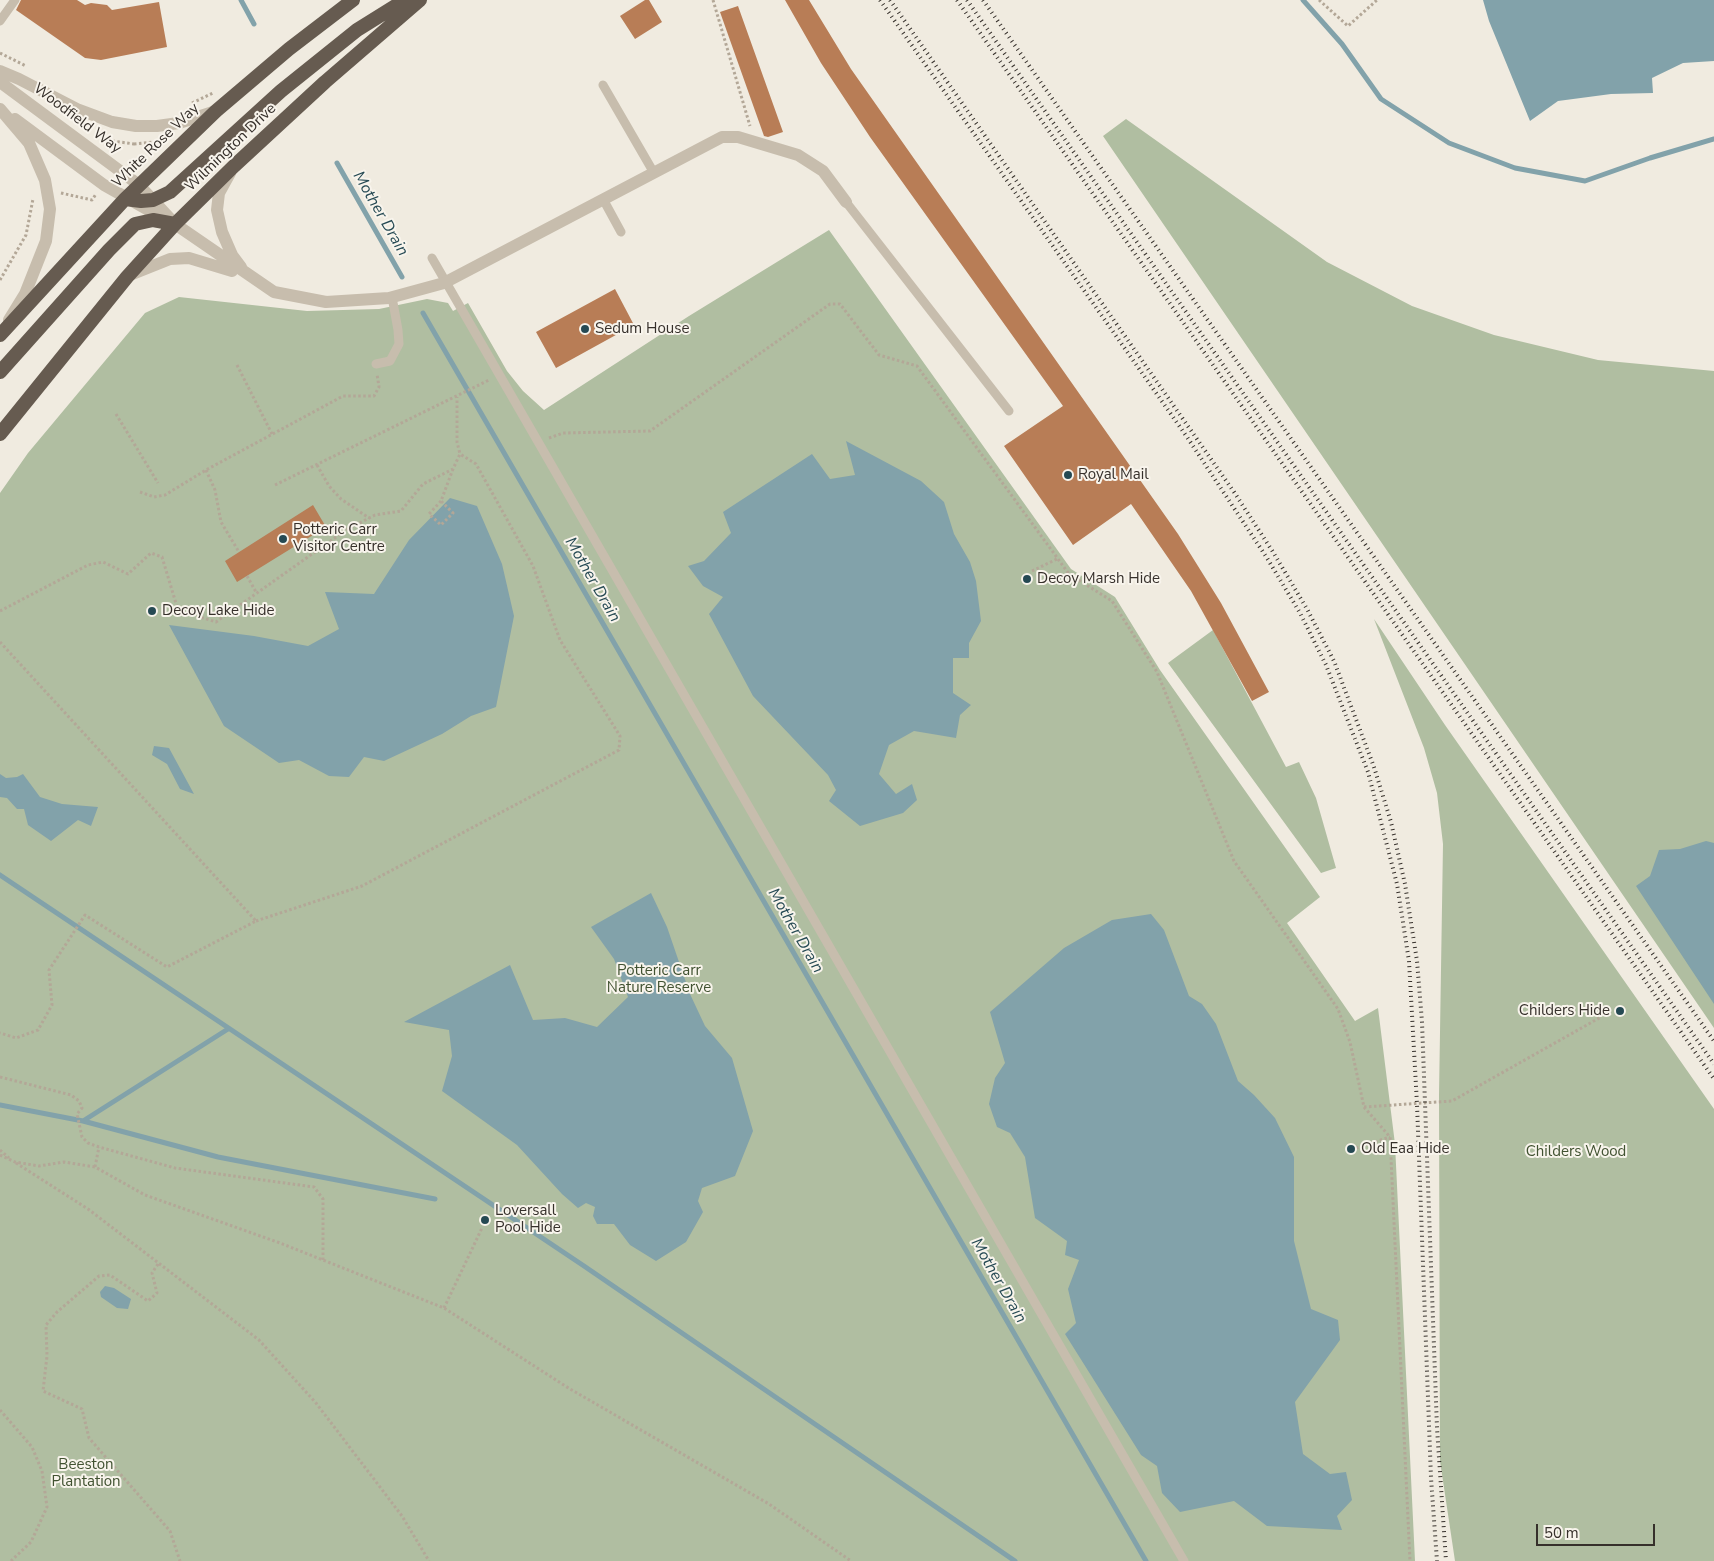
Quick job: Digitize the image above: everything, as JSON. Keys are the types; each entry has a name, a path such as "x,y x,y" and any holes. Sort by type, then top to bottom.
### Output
{"highway":[{"name":"White Rose Way","path":"1,334 138,185 216,111 289,49 353,0"},
{"path":"125,199 153,200 170,192 281,91 349,36 405,0"},
{"name":"Wilmington Drive","path":"0,434 127,277 175,224 234,166 325,82 420,0"},
{"path":"0,372 109,250 135,224 154,220 175,224"}],"street":[{"name":"Woodfield Way","path":"0,71 77,110 112,122 136,126 157,126 179,123 216,111"},
{"name":"Woodfield Way","path":"0,82 138,185 175,224"},
{"path":"0,108 125,199 175,224 274,292 326,302 392,297 444,283 722,138 738,137 798,155 823,171 846,202"},
{"path":"0,108 29,143 46,180 50,209 46,241 25,294 1,334"},
{"path":"234,166 220,193 217,210 222,232 232,255 249,276"},
{"path":"127,277 170,259 189,258 249,276"}],"lane":[{"path":"0,21 15,0"},
{"path":"604,85 654,173"},
{"path":"603,199 621,232"},
{"path":"846,202 1009,410"},
{"path":"432,258 444,283 1184,1561"},
{"path":"376,364 390,361 398,344 398,330 392,297"}],"path":[{"path":"713,0 757,143"},
{"path":"1319,0 1348,26 1377,0"},
{"path":"0,53 27,66"},
{"path":"184,106 218,91"},
{"path":"134,144 169,141 177,149"},
{"path":"0,280 26,235 33,196"},
{"path":"537,442 563,433 650,431 830,304 840,304 879,355 917,366 1069,574 1112,601 1156,672 1234,861 1338,1009 1350,1042 1364,1107 1390,1136 1410,1561"},
{"path":"140,492 154,497 165,496 206,470 343,396 374,396 378,387 376,364"},
{"path":"237,365 272,434"},
{"path":"275,485 477,387"},
{"path":"441,501 453,513 441,525 429,514 441,501 460,454 457,442 457,397"},
{"path":"116,414 158,483"},
{"path":"0,1033 16,1038 38,1030 52,1005 49,970 68,938 85,915 167,967 256,921 362,886 619,750 620,736 560,640 533,566 476,464 460,454"},
{"path":"317,465 335,493 369,518"},
{"path":"0,611 88,565 103,562 128,574 151,553 162,557 178,610 216,622 346,530 369,518 400,511 422,484 453,469"},
{"path":"206,470 215,490 221,522 239,552"},
{"path":"1032,571 1057,559"},
{"path":"247,576 256,592"},
{"path":"0,642 256,921"},
{"path":"1364,1107 1452,1101 1601,1017"},
{"path":"0,1077 71,1095 79,1101 82,1108 77,1114 82,1137 88,1143 99,1147 176,1168 314,1187 323,1199 323,1260"},
{"path":"1356,1148 1390,1136"},
{"path":"95,1167 99,1147"},
{"path":"0,1150 15,1162 88,1209 259,1340 316,1403 402,1516 429,1561"},
{"path":"0,1155 15,1162 39,1166 64,1162 95,1167 144,1195 323,1260 444,1308 570,1389 769,1504 851,1561"},
{"path":"444,1308 482,1228"},
{"path":"158,1264 152,1273 157,1293 148,1301 110,1275 100,1276 57,1312 46,1325 47,1356 43,1391 82,1409 89,1438 170,1531 180,1561"},
{"path":"0,1410 32,1447 42,1471 47,1507 32,1542 11,1561"}],"green space":[{"path":"1126,119 1327,262 1412,306 1494,335 1598,360 1714,371 1714,1028 1103,136"},
{"name":"Potteric Carr Nature Reserve","path":"829,230 1071,569 1115,597 1160,670 1320,897 1287,923 1355,1021 1378,1008 1395,1144 1415,1561 0,1561 0,493 28,453 145,313 179,297 307,311 379,309 427,299 448,303 453,311 468,303 507,371 523,391 544,410 689,316"},
{"name":"Childers Wood","path":"1374,619 1445,725 1714,1109 1714,1561 1455,1561 1440,1461 1439,1095 1443,844 1437,793 1424,748"},
{"path":"1213,630 1286,767 1299,762 1316,798 1336,868 1321,873 1168,663"}],"water":[{"path":"1483,0 1714,0 1714,61 1683,63 1652,78 1653,93 1611,94 1558,101 1530,121 1489,21"},
{"path":"846,441 921,481 944,502 954,534 970,562 976,581 981,621 969,643 969,658 953,658 953,693 971,705 960,715 956,738 914,731 889,745 879,774 896,794 912,784 917,800 903,813 860,826 829,801 836,790 828,775 753,696 709,614 723,597 703,586 688,566 704,561 731,533 723,512 812,454 830,479 855,475"},
{"path":"450,498 477,506 502,564 514,616 496,707 471,716 442,734 384,761 364,757 349,777 329,776 299,760 279,763 224,726 169,625 254,636 308,646 339,629 325,592 374,594 409,540"},
{"path":"154,746 169,748 194,794 180,789 167,764 152,755"},
{"path":"0,774 6,778 17,777 23,774 40,797 62,804 98,807 91,826 78,820 51,841 28,825 24,809 17,809 7,798 0,797"},
{"path":"1706,841 1714,843 1714,1004 1636,886 1650,876 1659,850 1680,849"},
{"path":"651,893 667,927 690,994 705,1026 732,1058 753,1131 735,1176 702,1188 698,1201 703,1212 686,1242 656,1261 630,1245 614,1224 597,1224 593,1216 595,1207 586,1203 578,1208 562,1194 517,1145 442,1091 452,1056 449,1030 404,1022 510,965 533,1020 565,1018 597,1027 628,997 614,959 591,927"},
{"path":"1151,914 1164,930 1189,996 1202,1004 1216,1024 1238,1081 1275,1118 1294,1157 1294,1241 1311,1309 1338,1320 1340,1340 1295,1402 1303,1454 1330,1474 1346,1472 1352,1500 1337,1516 1342,1530 1267,1526 1234,1501 1180,1512 1162,1493 1157,1466 1141,1455 1065,1334 1076,1323 1068,1289 1079,1260 1065,1255 1067,1241 1035,1218 1025,1157 1010,1133 997,1127 989,1104 995,1078 1005,1063 990,1012 1064,948 1112,920"},
{"path":"105,1286 114,1288 131,1299 128,1309 117,1308 101,1297 100,1292"}],"building":[{"path":"21,0 77,0 85,5 91,3 107,5 112,10 159,2 167,47 101,60 85,58 16,10"},
{"path":"645,0 649,0 662,22 635,39 620,16"},
{"path":"785,0 809,0 851,69 1178,534 1221,603 1269,692 1252,701 1191,591 1131,504 1073,545 1004,446 1063,406 870,137 821,63"},
{"path":"738,6 783,132 768,137 764,136 720,12"},
{"name":"Sedum House","path":"615,289 634,325 556,368 536,332"},
{"name":"Potteric Carr Visitor Centre","path":"313,505 326,527 237,582 225,561"}],"waterway":[{"name":"Mother Drain","path":"241,0 254,24"},
{"path":"1303,0 1342,44 1381,99 1449,143 1515,168 1585,181 1650,158 1714,139"},
{"name":"Mother Drain","path":"337,163 402,277"},
{"name":"Mother Drain","path":"423,313 1146,1561"},
{"path":"0,875 584,1266 1015,1561"},
{"path":"0,1105 83,1121 228,1029"},
{"path":"83,1121 218,1157 435,1199"}],"railway":[{"path":"880,0 1187,437 1267,558 1300,613 1326,665 1368,772 1397,884 1409,961 1417,1104 1431,1478 1437,1561"},
{"path":"890,0 1234,492 1273,552 1307,609 1334,661 1374,767 1391,822 1405,884 1417,961 1422,1022 1437,1428 1446,1561"},
{"path":"957,0 1714,1079"},
{"path":"967,0 1714,1064"},
{"path":"983,0 1714,1041"}],"place":[{"name":"Sedum House","path":"585,329"},
{"name":"Royal Mail","path":"1068,475"},
{"name":"Potteric Carr Visitor Centre","path":"283,539"},
{"name":"Decoy Marsh Hide","path":"1027,579"},
{"name":"Decoy Lake Hide","path":"152,611"},
{"name":"Childers Hide","path":"1620,1011"},
{"name":"Old Eaa Hide","path":"1351,1149"},
{"name":"Loversall Pool Hide","path":"485,1220"}],"park label":[{"name":"Beeston Plantation","path":"86,1474"}]}
